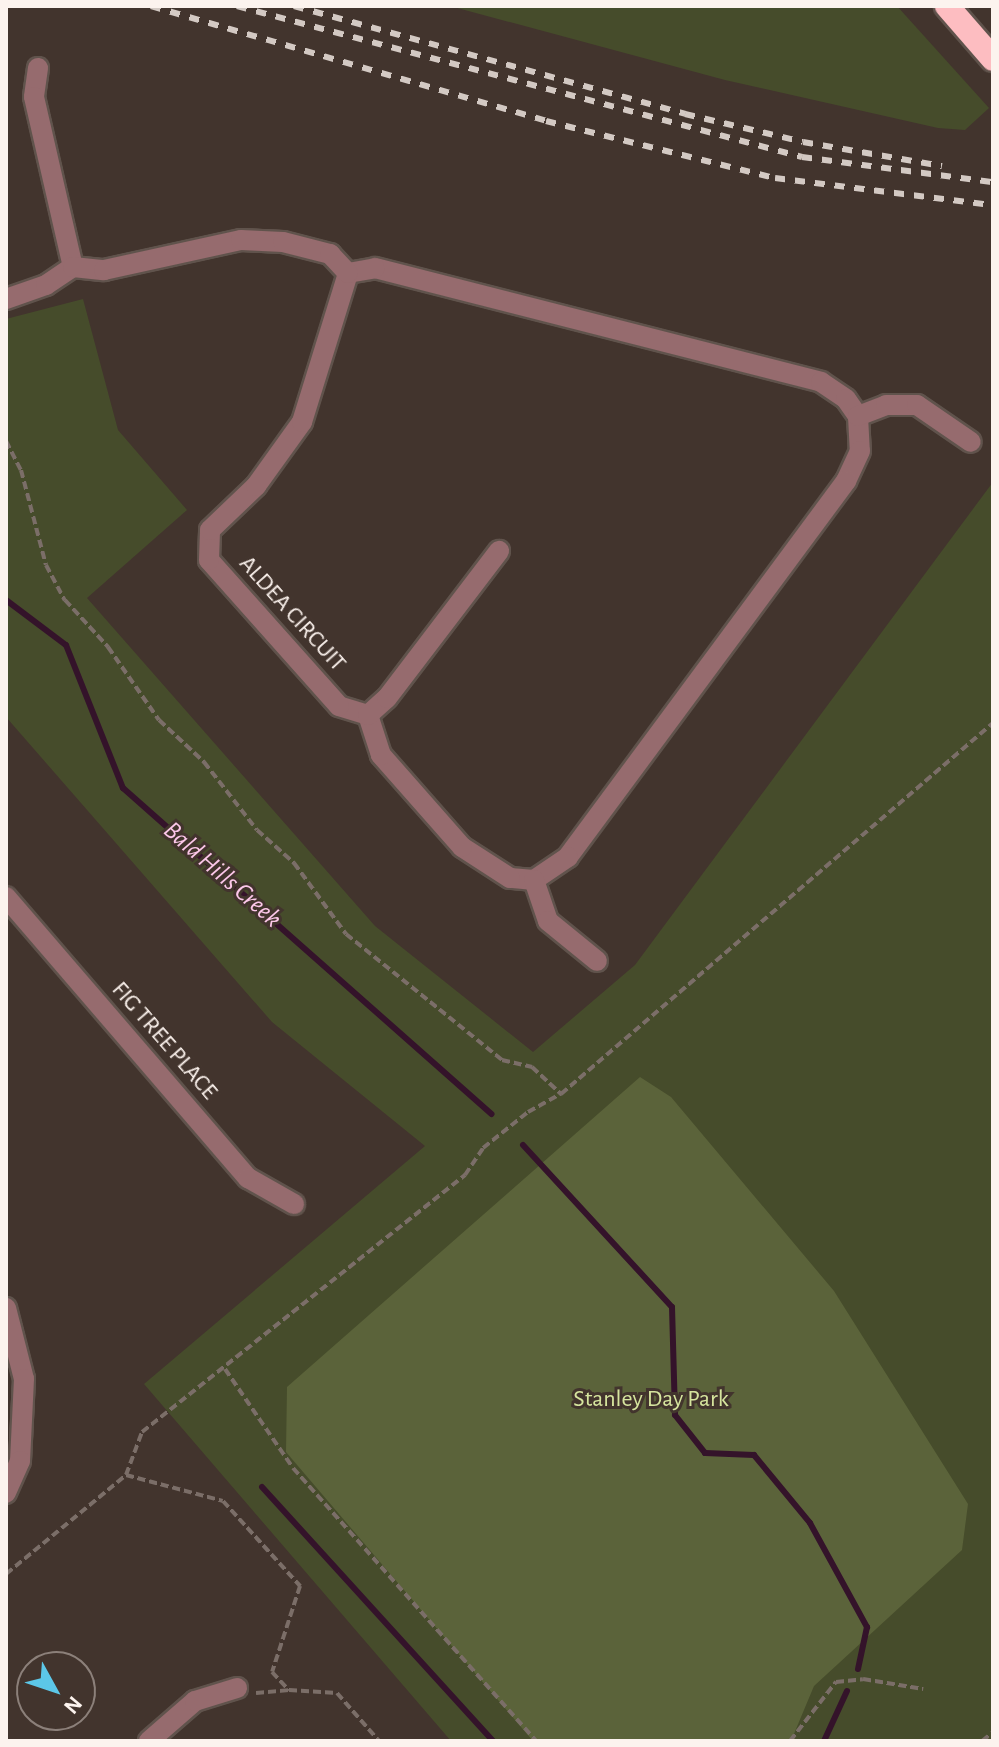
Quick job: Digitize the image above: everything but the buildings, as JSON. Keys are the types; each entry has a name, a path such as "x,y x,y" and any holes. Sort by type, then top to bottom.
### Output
{"highway":[{"path":"947,6 993,59"}],"street":[{"path":"38,68 34,97 73,267"},
{"path":"6,299 46,285 73,267 104,270 241,240 283,242 330,254 348,273 375,268 821,382 846,399 858,416 860,451 846,481 568,857 534,880 510,878 462,847 381,755 368,715 387,698 499,551"},
{"name":"ALDEA CIRCUIT","path":"348,273 302,422 256,486 210,530 209,560 339,706 368,715"},
{"path":"858,416 886,405 917,405 971,442"},
{"path":"534,880 548,921 597,961"},
{"name":"FIG TREE PLACE","path":"6,897 248,1178 294,1204"},
{"path":"6,1308 24,1379 20,1461 6,1493"},
{"path":"149,1741 195,1701 237,1688"}],"path":[{"path":"6,441 21,470 46,565 65,600 108,647 159,720 204,762 257,830 294,863 346,934 502,1060 532,1067 561,1094"},
{"path":"6,1574 126,1475 142,1432 465,1175 483,1148 528,1112 561,1094 993,723"},
{"path":"225,1369 293,1468 536,1741"},
{"path":"126,1475 223,1501 300,1586 272,1672 289,1690"},
{"path":"790,1741 836,1682 863,1679 923,1689"},
{"path":"237,1688 266,1696 289,1690 337,1693 379,1741"},
{"path":"982,1741 993,1732"}],"green space":[{"path":"450,6 897,6 989,108 965,130 938,128 725,80"},
{"name":"Stanley Day Park","path":"83,299 118,430 187,510 87,598 375,926 533,1052 635,965 993,482 993,1741 451,1741 144,1384 425,1146 272,1022 6,717 6,319"},
{"path":"640,1077 671,1097 834,1291 968,1504 962,1550 814,1686 791,1741 533,1741 286,1452 287,1387"}],"waterway":[{"name":"Bald Hills Creek","path":"6,600 66,645 123,788 492,1114"},
{"name":"Bald Hills Creek","path":"523,1145 672,1307 675,1415 705,1453 754,1455 810,1523 867,1627 858,1669"},
{"path":"262,1487 493,1741"},
{"name":"Bald Hills Creek","path":"824,1741 847,1691"}],"railway":[{"path":"151,6 546,121 775,178 993,205"},
{"path":"237,6 802,157 993,182"},
{"path":"294,6 685,114 803,142 942,166"}]}
